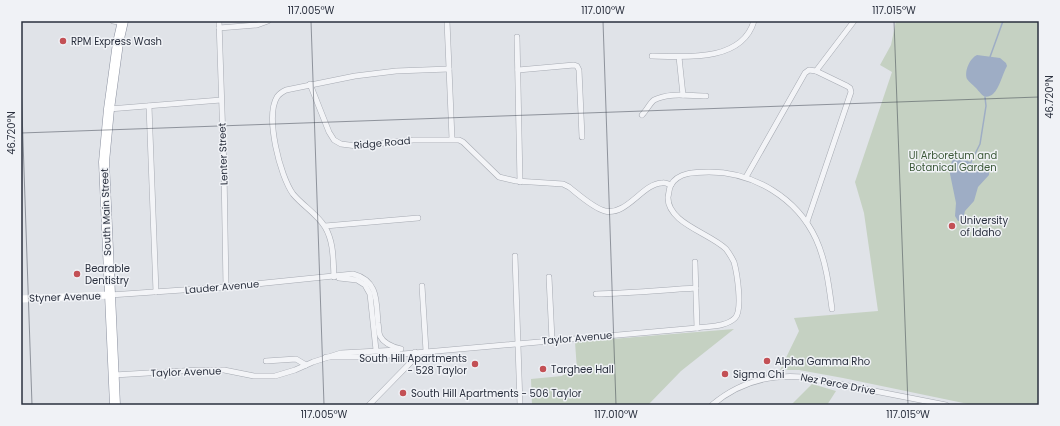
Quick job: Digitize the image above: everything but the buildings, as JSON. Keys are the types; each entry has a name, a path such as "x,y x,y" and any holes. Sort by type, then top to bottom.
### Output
{"highway":[{"name":"South Main Street","path":"115,405 104,162 114,109 120,22"}],"street":[{"name":"Lenter Street","path":"219,21 226,287"},
{"path":"219,28 257,25 268,21"},
{"path":"447,21 452,139 462,142 499,177 505,180 520,182 563,184 598,208 610,212 619,210 654,185 661,182 671,185 678,177 695,172 723,173 746,177 761,183 784,198 807,222 816,239 824,262 832,310"},
{"path":"652,56 679,57 715,54 733,48 749,33 754,21"},
{"path":"816,70 854,21"},
{"path":"517,37 520,182"},
{"path":"679,57 683,95"},
{"path":"518,70 574,65 577,66 579,70 582,137"},
{"path":"334,277 333,250 325,226 304,206 287,184 280,165 275,139 273,116 276,98 281,92 286,90 355,76 389,72 449,69"},
{"path":"746,177 805,72 809,70 816,70 850,88 851,92 807,222"},
{"name":"Ridge Road","path":"310,84 328,132 334,140 341,144 357,146 413,140 452,139"},
{"path":"642,115 653,101 664,97 683,95 706,96"},
{"path":"114,109 221,100"},
{"path":"149,106 156,292"},
{"name":"Taylor Avenue","path":"326,357 369,357 697,328 728,323 736,317 739,304 733,261 720,244 675,215 671,210 668,199 671,185"},
{"path":"325,226 418,218"},
{"path":"515,256 520,405"},
{"path":"695,262 697,328"},
{"name":"Lauder Avenue","path":"110,295 226,287 353,274 360,276 372,286 376,299 380,336 389,345 401,350"},
{"name":"Lauder Avenue","path":"334,277 357,280 365,285 370,294 376,350"},
{"path":"549,277 552,340"},
{"path":"422,286 426,351"},
{"path":"596,294 696,288"},
{"name":"Styner Avenue","path":"21,299 110,295"},
{"name":"Taylor Avenue","path":"376,350 379,353 387,355"},
{"name":"Taylor Avenue","path":"114,375 224,370 254,376 275,376 341,353 376,350 401,350 415,352"},
{"path":"369,405 414,359 415,352"},
{"path":"266,361 296,359 306,364"},
{"name":"Nez Perce Drive","path":"712,405 742,386 756,380 782,376 803,377 946,405"}],"green space":[{"name":"UI Arboretum and Botanical Garden","path":"896,21 1039,21 1039,405 973,405 799,370 780,370 799,331 794,318 878,311 864,213 855,182 892,72 880,65 891,45"},
{"path":"734,329 681,371 648,405 532,405 531,379 562,376 567,371 577,370 575,342"},
{"path":"812,384 836,391 827,405 791,405"}],"water":[{"path":"977,55 1000,58 1006,63 1007,66 995,91 987,97 981,94 966,76 968,65"},
{"path":"954,156 989,169 989,175 978,187 974,201 965,211 961,221 958,221 955,216 956,203 949,169"}],"waterway":[{"path":"990,57 1003,21"},
{"path":"971,162 980,144 986,106 985,97"}],"place":[{"name":"RPM Express Wash","path":"63,41"},
{"name":"University of Idaho","path":"952,226"},
{"name":"Bearable Dentistry","path":"77,274"},
{"name":"Alpha Gamma Rho","path":"767,361"},
{"name":"South Hill Apartments - 528 Taylor","path":"475,364"},
{"name":"Targhee Hall","path":"543,369"},
{"name":"Sigma Chi","path":"725,374"},
{"name":"South Hill Apartments - 506 Taylor","path":"403,393"}]}
